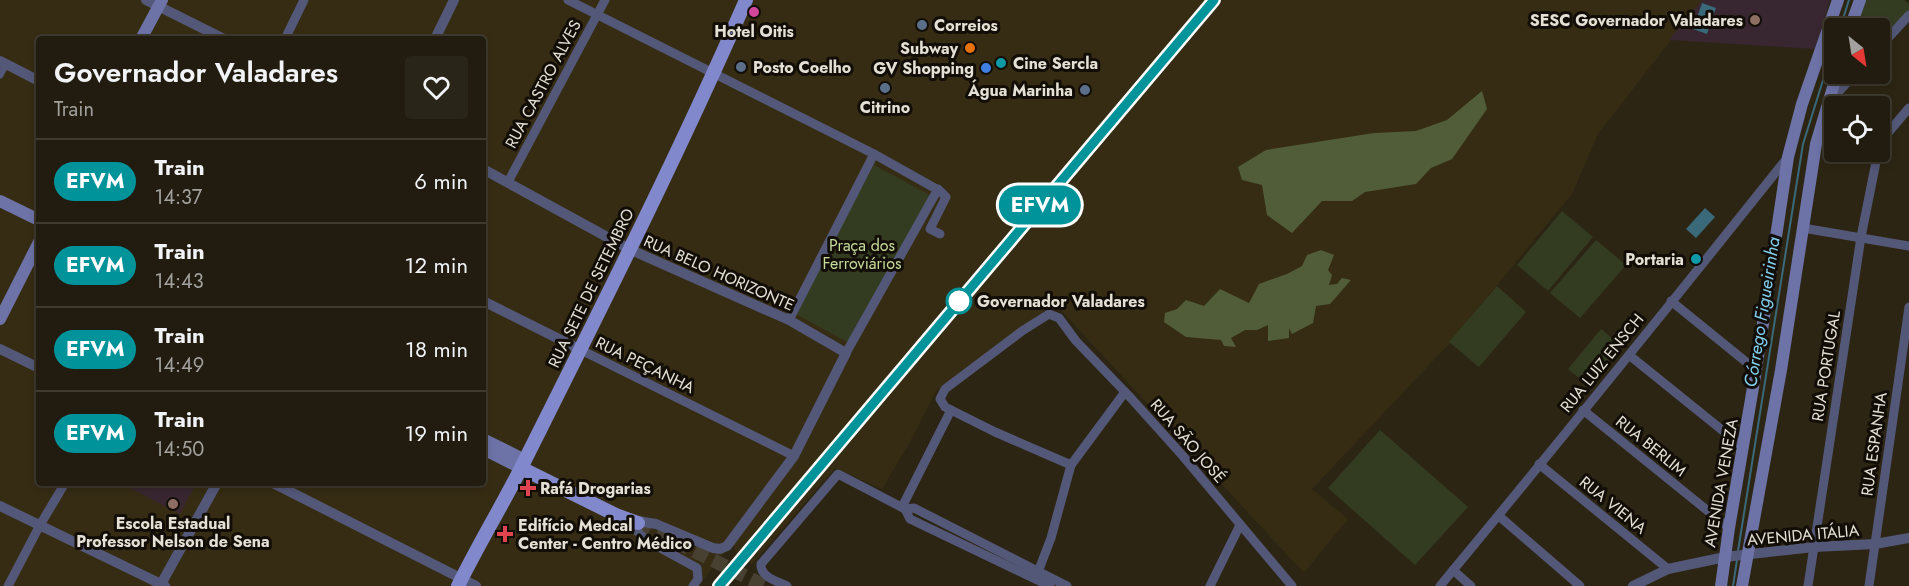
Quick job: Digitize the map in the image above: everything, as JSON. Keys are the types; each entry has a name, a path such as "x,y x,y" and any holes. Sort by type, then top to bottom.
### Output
{"main road":[{"name":"RUA SETE DE SETEMBRO","path":"460,583 523,464 629,249 714,73 746,0"},
{"name":"AVENIDA VENEZA","path":"1721,586 1788,158 1802,104 1838,0"},
{"path":"1854,18 1860,0"},
{"path":"143,36 160,3"},
{"path":"1742,586 1745,555 1781,370 1816,144 1824,115"},
{"path":"0,201 36,219"},
{"path":"0,209 36,227"},
{"path":"0,319 36,248"},
{"path":"486,441 616,515 635,521"},
{"path":"486,450 523,464"}],"street":[{"path":"146,0 160,3 219,36"},
{"path":"286,36 304,0"},
{"path":"436,36 454,0"},
{"path":"568,0 874,154 938,189 946,197 930,229 940,234"},
{"name":"RUA CASTRO ALVES","path":"508,182 604,0"},
{"path":"1890,36 1909,15"},
{"path":"0,75 3,63 36,80"},
{"path":"1835,96 1846,84"},
{"name":"RUA PORTUGAL","path":"1890,130 1909,108"},
{"path":"789,320 874,154"},
{"name":"RUA LUIZ ENSCH","path":"1440,586 1788,158"},
{"name":"RUA PORTUGAL","path":"1808,586 1861,237 1876,162"},
{"name":"RUA BELO HORIZONTE","path":"486,171 629,249 789,320 846,353"},
{"path":"693,586 699,576 698,570 644,539 638,532 635,521 656,524 713,548 720,549 727,546 794,456 846,353 938,189"},
{"path":"1803,228 1909,246"},
{"path":"1671,300 1756,370"},
{"name":"RUA PEÇANHA","path":"486,303 794,456"},
{"name":"RUA ESPANHA","path":"1869,586 1909,307"},
{"name":"RUA SÃO JOSÉ","path":"951,410 941,401 940,396 945,389 1044,316 1053,314 1182,455 1291,586"},
{"path":"0,349 36,367"},
{"path":"1629,355 1743,447"},
{"path":"1038,572 1051,538 1071,465 1125,392"},
{"path":"903,508 951,410 1071,465"},
{"name":"RUA BERLIM","path":"1583,410 1729,528"},
{"name":"RUA VIENA","path":"1539,464 1668,569"},
{"path":"787,586 761,571 762,562 838,474 903,508 914,508 1067,586"},
{"path":"8,586 63,486"},
{"path":"0,506 162,585 215,486"},
{"path":"279,486 460,583 476,586"},
{"path":"903,508 910,519 1050,586"},
{"path":"1499,516 1580,586"},
{"path":"1210,586 1240,525"},
{"name":"AVENIDA ITÁLIA","path":"1633,586 1668,569 1726,557 1814,547 1875,544 1909,538"},
{"path":"1453,570 1471,586"}],"shaded area":[{"path":"0,0 1218,0 1187,43 1223,0 1702,0 1598,134 1572,194 1447,346 1312,489 1348,519 1304,573 1058,307 1050,307 936,391 910,442 882,489 835,468 752,564 736,555 733,543 698,586 0,586"},
{"name":"SESC Governador Valadares","path":"1702,0 1830,0 1815,49 1669,40"},
{"name":"Escola Estadual Professor Nelson de Sena","path":"126,486 194,486 180,514"}],"green space":[{"path":"1863,0 1904,0 1909,4 1909,11 1890,32 1890,18 1857,18"},
{"path":"1482,91 1487,109 1452,159 1431,168 1416,184 1365,192 1352,201 1322,201 1292,233 1267,215 1262,185 1242,180 1238,167 1266,150 1374,133 1416,131 1447,120"},
{"name":"Praça dos Ferroviários","path":"874,165 930,195 849,343 794,313"},
{"path":"1562,211 1593,237 1548,291 1517,265"},
{"path":"1596,240 1626,265 1580,318 1550,293"},
{"path":"1321,250 1334,255 1328,270 1332,275 1329,285 1337,284 1342,278 1351,280 1330,304 1316,306 1313,323 1292,334 1289,328 1289,338 1268,341 1268,325 1257,330 1245,330 1231,338 1236,347 1224,346 1221,340 1186,337 1164,322 1165,313 1177,309 1186,300 1204,306 1220,289 1249,303 1259,284 1302,266 1307,255"},
{"path":"1497,286 1526,312 1479,367 1449,342"},
{"path":"1601,329 1622,347 1589,386 1568,369"},
{"path":"1380,430 1468,507 1415,565 1328,488"}],"water":[{"path":"1702,3 1716,8 1707,34 1693,29"},
{"path":"1705,208 1715,217 1696,238 1686,229"}],"waterway":[{"name":"Córrego Figueirinha","path":"1843,18 1849,0"},
{"name":"Córrego Figueirinha","path":"1738,551 1803,144 1824,77"},
{"name":"Córrego Figueirinha","path":"1733,586 1737,560"}],"tunnel":[{"path":"638,523 765,586"}],"railway":[{"path":"720,586 1214,0"}],"train":[{"name":"EFVM","path":"719,586 1214,0"}],"place":[{"name":"Hotel Oitis","path":"754,12"},
{"name":"SESC Governador Valadares","path":"1755,20"},
{"name":"Correios","path":"922,25"},
{"name":"Subway","path":"970,48"},
{"name":"Cine Sercla","path":"1001,63"},
{"name":"Posto Coelho","path":"741,67"},
{"name":"GV Shopping","path":"986,68"},
{"name":"Citrino","path":"885,88"},
{"name":"Água Marinha","path":"1085,90"},
{"name":"Portaria","path":"1696,259"},
{"name":"Governador Valadares","path":"959,301"},
{"name":"Rafá Drogarias","path":"528,488"},
{"name":"Escola Estadual Professor Nelson de Sena","path":"173,504"},
{"name":"Edifício Medcal Center - Centro Médico","path":"505,534"}]}
